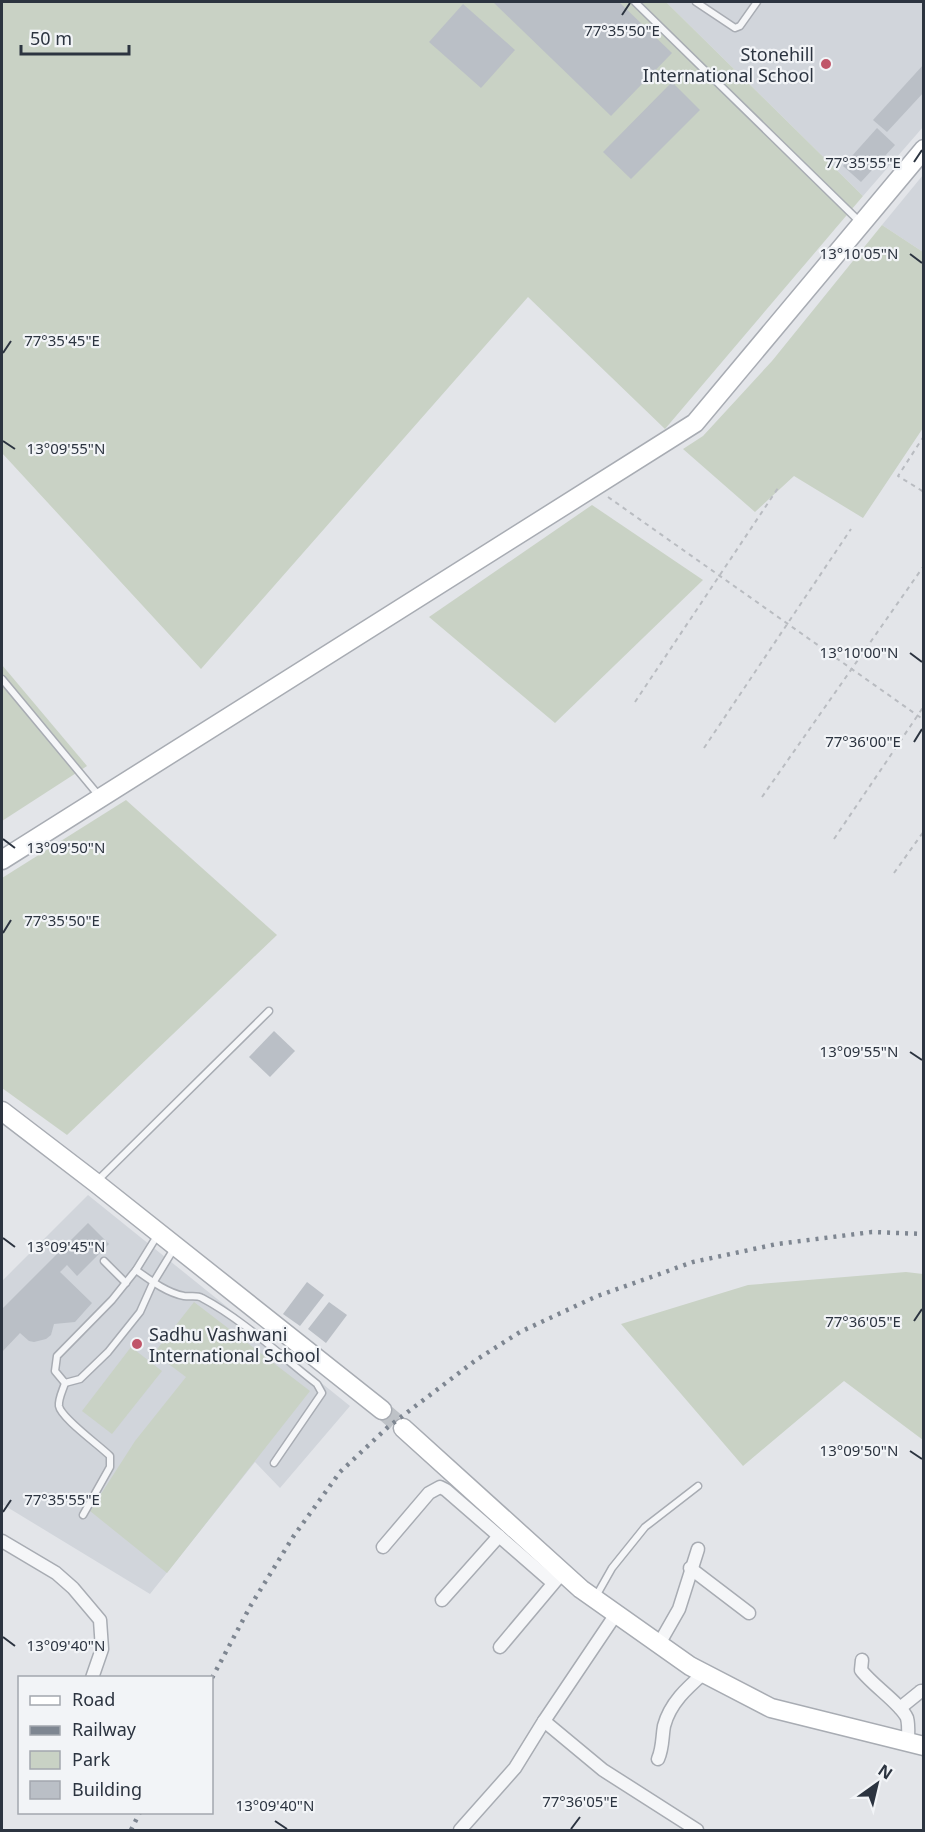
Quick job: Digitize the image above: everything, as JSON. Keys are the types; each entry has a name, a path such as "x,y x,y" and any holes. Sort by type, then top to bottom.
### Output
{"main road":[{"path":"2,860 695,423 924,149"},
{"path":"2,1111 382,1410"},
{"path":"403,1428 558,1578 595,1599 690,1666 771,1708 916,1744"}],"street":[{"path":"383,1547 429,1493 440,1487 499,1536 558,1578 500,1647"},
{"path":"442,1600 499,1536"},
{"path":"2,1541 56,1572 100,1620 102,1649 92,1676"},
{"path":"659,1644 679,1609 690,1568 698,1549"},
{"path":"690,1568 749,1613"},
{"path":"460,1830 515,1768 616,1614"},
{"path":"862,1660 861,1670 870,1682 900,1708 907,1719 916,1744"},
{"path":"658,1759 662,1751 667,1716 685,1690 704,1673"},
{"path":"900,1708 921,1691"},
{"path":"544,1721 603,1770 697,1830"}],"lane":[{"path":"635,2 861,224"},
{"path":"696,2 735,28 740,26 757,2"},
{"path":"2,679 100,797"},
{"path":"96,1183 269,1011"},
{"path":"65,1383 55,1371 57,1356 112,1300 136,1270 159,1233"},
{"path":"65,1383 80,1379 108,1352 140,1312 153,1283 176,1246"},
{"path":"104,1262 126,1283"},
{"path":"136,1270 153,1283 183,1296 200,1296 230,1316 317,1384 322,1393 274,1462"},
{"path":"65,1383 59,1408 64,1417 110,1456 110,1467 83,1515"},
{"path":"595,1599 612,1568 645,1527 698,1486"}],"path":[{"path":"924,436 898,476 924,492"},
{"path":"594,487 924,720"},
{"path":"635,702 778,488"},
{"path":"704,748 851,530"},
{"path":"762,797 923,567"},
{"path":"834,839 924,706"},
{"path":"894,873 924,831"}],"shaded area":[{"name":"Stonehill International School","path":"666,2 923,2 923,127 863,196"},
{"path":"923,175 923,252 882,225"},
{"name":"Sadhu Vashwani International School","path":"88,1195 350,1406 280,1488 255,1462 150,1594 2,1504 2,1281"}],"green space":[{"path":"2,2 666,2 863,196 665,429 528,297 201,669 2,453"},
{"path":"882,225 923,252 923,428 863,518 794,476 755,512 683,449 703,436 772,361"},
{"path":"592,505 703,580 555,723 429,617"},
{"path":"2,665 87,766 2,821"},
{"path":"126,800 277,935 67,1135 2,1088 2,878"},
{"path":"906,1272 923,1274 923,1440 844,1381 743,1466 621,1324 748,1285"},
{"path":"194,1302 310,1391 167,1573 90,1511 135,1441 186,1377 154,1353"},
{"path":"131,1347 162,1371 112,1434 82,1411"}],"building":[{"path":"493,2 619,2 672,53 611,116"},
{"path":"463,4 515,50 481,88 429,42"},
{"path":"924,64 924,92 887,132 873,120"},
{"path":"672,82 700,110 631,179 603,152"},
{"path":"877,128 895,145 861,182 843,166"},
{"path":"274,1031 295,1051 270,1077 249,1057"},
{"path":"88,1223 109,1244 77,1276 67,1265 60,1272 92,1303 75,1322 54,1324 51,1335 46,1339 29,1341 20,1333 2,1352 2,1309"},
{"path":"307,1282 324,1295 300,1326 283,1314"},
{"path":"329,1302 347,1315 326,1343 308,1329"}],"tunnel":[{"path":"382,1410 403,1428"}],"railway":[{"path":"213,1676 251,1605 293,1537 340,1472 388,1427 476,1360 520,1332 595,1297 693,1262 777,1244 872,1232 924,1234"},
{"path":"131,1830 139,1814"}],"place":[{"name":"Stonehill International School","path":"826,64"},
{"name":"Sadhu Vashwani International School","path":"137,1344"}]}
